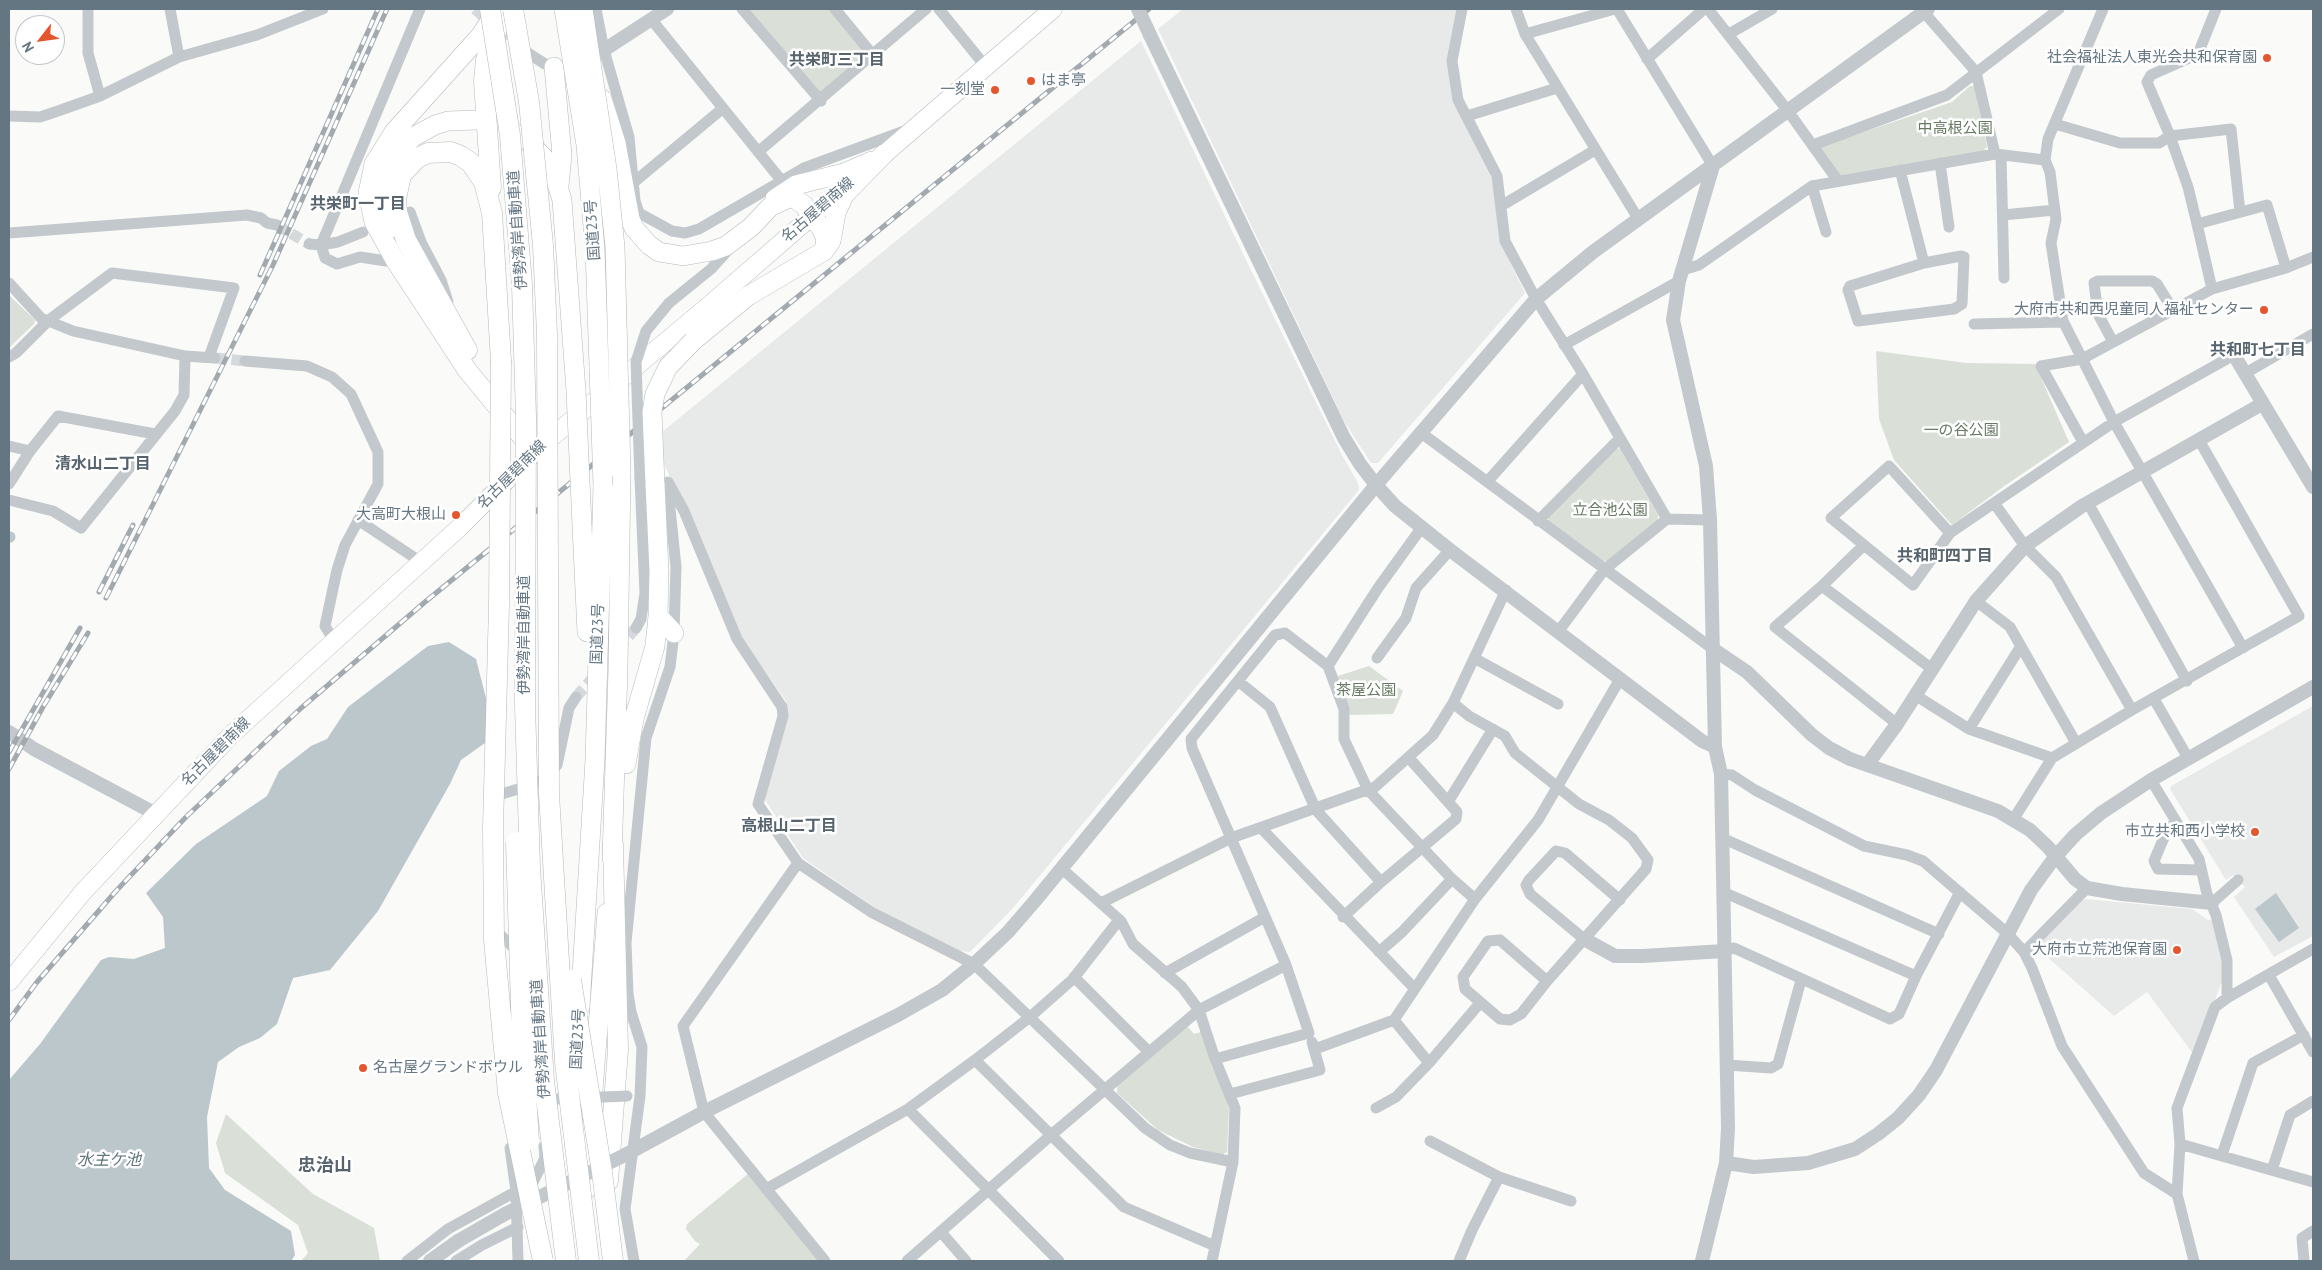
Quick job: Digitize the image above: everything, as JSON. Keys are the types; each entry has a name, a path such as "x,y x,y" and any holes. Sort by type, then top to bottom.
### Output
{"highway":[{"name":"伊勢湾岸自動車道","path":"490,9 509,126 518,215 526,418 525,706 530,868 544,1081 566,1261"},
{"path":"498,9 480,35 394,132 374,164 368,193 370,208 379,234 467,370 537,449"},
{"path":"507,9 492,40 486,60 484,81 501,361 501,486 493,828 494,940 502,1045 508,1093 543,1261"},
{"name":"伊勢湾岸自動車道","path":"513,9 529,102 543,245 547,334 549,794 566,1072 589,1261"},
{"name":"国道23号","path":"561,1261 572,1145 595,760 603,486 596,249 586,145 564,9"},
{"name":"国道23号","path":"582,1261 613,844 622,472 615,247 607,169 583,9"},
{"path":"554,66 562,155 558,187"},
{"path":"593,67 616,143 630,219 634,228 649,246 659,252 670,255 696,255 726,246 778,202 789,198 800,201 825,233 826,244 824,251"},
{"path":"477,120 448,121 429,127 413,137 390,163 382,188 383,212 395,242 467,350 537,449"},
{"path":"516,134 528,142 547,161 558,187 564,218 576,391 595,760"},
{"path":"467,350 406,240 400,225 396,199 401,175 417,158 428,154 451,152 461,156 471,163 484,182 492,213"},
{"path":"764,213 776,197 796,186 844,173 884,154"},
{"path":"607,1261 606,1226 618,1050 613,844 624,801 629,739 655,646 658,616 659,571 648,482 652,412 655,394 668,368 693,341 748,296 824,251 832,241 836,213 844,195 884,154"},
{"path":"526,418 519,541 515,810 525,1100 537,1209 538,1261"},
{"path":"547,568 557,808 567,955 615,1261"},
{"path":"658,616 674,633"},
{"path":"533,1261 537,1209"}],"main road":[{"name":"名古屋碧南線","path":"9,982 83,892 231,735 460,527 537,449 706,308 1053,9"}],"street":[{"path":"88,9 88,52 100,96"},
{"path":"170,9 179,57"},
{"path":"395,260 386,261 360,257 337,264 325,258 320,245 420,9"},
{"path":"596,9 604,50 629,137 633,183 639,214 672,231 685,233 699,228 781,180 823,160 915,128"},
{"path":"512,42 535,59 554,66 561,68 580,65 667,9"},
{"path":"742,9 820,101"},
{"path":"835,9 872,54"},
{"path":"758,152 926,9"},
{"path":"939,9 986,67"},
{"path":"1138,9 1344,438 1376,485 1395,506 1450,550 1506,590 1702,742 1715,747"},
{"path":"1462,9 1452,60 1458,100 1497,176 1505,241 1536,299 1583,374 1667,519"},
{"path":"1516,9 1525,34 1639,220"},
{"path":"1525,34 1616,9 1713,166 1681,276 1674,307 1675,332 1702,444 1710,520 1715,747 1721,774 1727,1065 1726,1163 1702,1261"},
{"path":"1648,59 1704,9"},
{"path":"1708,9 1788,111 1838,181"},
{"path":"1729,34 1772,9"},
{"path":"1813,145 1947,95 2059,9"},
{"path":"2103,9 2048,139 2045,160 2050,172 2055,210 2056,219 2051,244 2063,322 2114,422 2243,648"},
{"path":"2212,289 2188,187 2170,136 2147,82 2148,78 2198,54 2216,9"},
{"path":"9,116 40,117 100,96 179,57 257,35 318,10"},
{"path":"430,1261 458,1241 505,1214 898,1015 942,990 974,964 1008,932 1420,432 1536,299 1593,252 1924,10 1976,72 1998,154 2004,278"},
{"path":"651,19 781,180"},
{"path":"1467,116 1557,88"},
{"path":"633,183 722,109"},
{"path":"2055,124 2120,143 2159,143 2170,136 2231,129 2240,212"},
{"path":"1500,206 1595,150"},
{"path":"1564,345 1699,265 1812,186 1998,154 2045,160"},
{"path":"1940,163 1949,227"},
{"path":"1900,170 1924,264"},
{"path":"1812,186 1826,232"},
{"path":"2197,224 2267,205 2286,268"},
{"path":"2002,215 2055,210"},
{"path":"407,213 441,280 448,299 448,316"},
{"path":"9,233 247,215 261,218 267,223 277,225"},
{"path":"308,244 320,245 338,242 363,232"},
{"path":"636,628 641,619 645,593 648,482 636,362 646,331 669,303 711,269 741,235"},
{"path":"1961,256 1964,257 1962,304 1954,309 1858,321 1848,290 1850,286 1924,264 1961,256"},
{"path":"2084,442 2041,366 2082,360 2212,289 2286,268 2313,256"},
{"path":"9,283 41,318 49,320 73,331 185,356 212,357 234,288 112,273 49,320 16,353 9,357"},
{"path":"2113,342 2098,314 2094,283 2098,280 2152,281 2157,284 2173,310"},
{"path":"1974,324 2063,322"},
{"path":"2244,374 2313,334"},
{"path":"1950,533 1889,466 1831,518 1912,585 1950,533 2114,422 2234,355 2313,488"},
{"path":"9,500 53,511 81,528 175,411 184,395 185,356"},
{"path":"245,361 307,366 332,377 351,394 378,452 378,484 345,544 337,570 325,626 334,641"},
{"path":"1487,482 1583,374"},
{"path":"1867,765 1897,724 1976,602 2025,546 2088,503 2262,404"},
{"path":"9,484 30,451 58,416 155,434"},
{"path":"1420,432 1604,570 1761,684 1812,735 1829,748 1867,765 1998,811 2030,830 2048,847 2075,880 2086,888 2122,894 2212,903 2238,880"},
{"path":"1538,521 1620,438"},
{"path":"2014,820 2052,758 2132,710 2187,681 2299,616 2199,440"},
{"path":"9,446 30,451"},
{"path":"634,1261 625,1209 630,1152 640,1096 642,1047 631,1012 628,994 626,943 646,738 670,667 674,633 676,567 668,482 684,511 737,639 782,707 783,716 758,804 798,863 871,912 974,964 1146,1128 1170,1145 1190,1153 1233,1162"},
{"path":"1994,503 2025,546 2056,577 2132,710"},
{"path":"2088,503 2187,681"},
{"path":"1558,632 1604,570 1667,519 1710,520"},
{"path":"358,520 421,562"},
{"path":"1328,666 1378,588 1422,527"},
{"path":"1863,546 1822,586 1775,627 1897,724"},
{"path":"1376,658 1406,618 1416,588 1450,550"},
{"path":"1822,586 1932,670"},
{"path":"1101,903 1231,838 1316,810 1375,787 1433,735 1453,703 1506,590"},
{"path":"1976,602 2010,627 2076,743"},
{"path":"655,646 674,633"},
{"path":"1230,1094 1316,1072 1320,1066 1286,965 1192,748 1191,739 1275,635 1285,633 1328,666 1344,709 1344,739 1368,790 1452,879 1475,899"},
{"path":"1969,729 2021,646"},
{"path":"1474,658 1558,704"},
{"path":"1315,1049 1394,1020 1475,899 1538,820 1620,678"},
{"path":"1238,681 1270,707 1316,810 1380,882"},
{"path":"1726,1163 1754,1167 1808,1163 1830,1158 1855,1149 1898,1118 1919,1095 1936,1070 2031,890 2055,857 2075,835 2101,813 2151,780 2313,687"},
{"path":"1916,695 1969,729 2052,758"},
{"path":"518,1261 516,1191 497,1039 489,924 486,799 534,784 547,777 557,764 569,708 576,697"},
{"path":"2154,699 2188,758"},
{"path":"1453,703 1469,716 1505,736 1515,753 1579,804 1609,820 1632,838 1648,860 1646,869 1521,1014 1510,1020 1500,1019 1465,989 1463,976 1488,941 1500,940 1548,981"},
{"path":"1448,802 1493,729"},
{"path":"9,732 34,749 156,814"},
{"path":"1343,917 1380,882 1456,819 1457,812 1409,758"},
{"path":"1721,774 1732,775 1755,790 1864,846 1907,855 1923,861 2007,933 2024,952 2062,1046 2144,1174 2177,1194"},
{"path":"2151,780 2199,859 2207,894 2212,903 2227,960 2226,998"},
{"path":"2176,823 2168,828 2154,861 2158,869 2201,870"},
{"path":"1261,828 1343,917 1414,988"},
{"path":"1722,838 1939,934"},
{"path":"1620,900 1565,853 1556,851 1526,885 1530,894 1584,939 1615,956 1724,951 1734,948 1890,1020 1899,1014 1916,976 1960,892"},
{"path":"798,863 683,1026 704,1112 825,1261"},
{"path":"1061,868 1119,920 1134,944 1182,987 1199,1010 1215,1059 1235,1108 1233,1162 1212,1261"},
{"path":"1379,952 1402,932 1452,879"},
{"path":"2024,952 2086,888"},
{"path":"1723,892 1916,976"},
{"path":"1165,973 1265,917"},
{"path":"766,1189 908,1109 975,1060 1030,1017 1074,977 1119,920"},
{"path":"407,1261 448,1229 533,1182 544,1158 536,1025 530,982 515,949 489,924"},
{"path":"2194,1261 2177,1194 2180,1144 2177,1108 2215,1007 2226,998 2313,949"},
{"path":"907,1261 1050,1136 1199,1010 1286,965"},
{"path":"2269,975 2313,1052"},
{"path":"1074,977 1150,1052"},
{"path":"1727,1065 1771,1068 1778,1064 1801,980"},
{"path":"1376,1108 1396,1098 1429,1063 1480,1003"},
{"path":"1394,1020 1429,1063"},
{"path":"1215,1059 1309,1033"},
{"path":"2222,1154 2253,1063 2304,1035"},
{"path":"975,1060 1124,1207 1215,1246"},
{"path":"540,1099 640,1096"},
{"path":"2272,1170 2290,1115 2313,1102"},
{"path":"908,1109 1059,1261"},
{"path":"1430,1141 1499,1177 1571,1201"},
{"path":"2180,1144 2222,1154 2313,1182"},
{"path":"1459,1261 1472,1230 1499,1177"},
{"path":"456,1261 482,1245 518,1227"},
{"path":"2304,1261 2302,1238 2313,1231"},
{"path":"941,1232 966,1261"}],"shaded area":[{"path":"1183,9 1457,9 1453,101 1492,179 1501,244 1525,293 1378,463 1371,463 1344,421 1158,29"},
{"path":"1141,41 1247,262 1342,455 1358,483 1359,490 1013,908 970,952 958,951 872,906 803,858 762,795 784,720 786,701 739,634 694,528 663,462 662,432"},
{"name":"市立共和西小学校","path":"2313,706 2313,936 2274,957 2234,897 2245,887 2233,875 2226,880 2170,789 2171,786"},
{"path":"2086,899 2192,909 2208,920 2213,919 2223,964 2223,979 2194,1055 2147,992 2114,1016 2035,946 2078,902"}],"green space":[{"path":"742,9 835,9 872,54 821,101"},
{"name":"中高根公園","path":"1970,86 1974,86 1987,147 1983,151 1840,176 1820,147 1952,102"},
{"path":"9,295 35,320 34,324 9,348"},
{"name":"一の谷公園","path":"1876,351 1966,363 2035,364 2069,442 1952,525 1894,460 1879,419"},
{"name":"立合池公園","path":"1616,448 1620,449 1658,515 1658,521 1608,561 1601,561 1549,523 1548,518"},
{"name":"茶屋公園","path":"1369,666 1403,691 1393,714 1350,715 1335,677"},
{"path":"1187,1026 1194,1034 1201,1032 1212,1067 1219,1079 1229,1109 1227,1152 1222,1155 1193,1147 1158,1130 1117,1093 1117,1084"},
{"path":"226,1114 313,1194 374,1228 380,1261 301,1261 308,1253 298,1225 225,1173 216,1143"},
{"path":"748,1174 820,1261 684,1261 700,1244 695,1241 686,1229 687,1224"}],"water":[{"name":"水主ケ池","path":"449,642 476,659 489,710 485,743 461,760 450,784 378,911 330,970 293,978 277,1024 260,1038 239,1047 218,1062 207,1117 209,1168 225,1190 291,1231 295,1255 291,1261 9,1261 9,1080 40,1044 101,960 109,957 134,959 165,948 163,917 146,893 196,844 267,796 279,771 311,746 327,739 348,707 428,646"},
{"path":"2276,893 2299,928 2279,942 2255,909"}],"tunnel":[{"path":"475,9 512,42"},
{"path":"277,225 309,244"},
{"path":"215,358 245,361"},
{"path":"618,649 636,628"},
{"path":"576,697 598,672"}],"railway":[{"path":"260,275 378,9"},
{"path":"106,598 273,265 387,9"},
{"path":"9,1020 37,982 116,891 186,817 300,709 425,602 1149,9"},
{"path":"99,592 133,525"},
{"path":"9,752 80,628"},
{"path":"9,769 43,707 88,633"}],"place":[{"name":"社会福祉法人東光会共和保育園","path":"2267,58"},
{"name":"はま亭","path":"1031,81"},
{"name":"一刻堂","path":"995,90"},
{"name":"大府市共和西児童同人福祉センター","path":"2264,310"},
{"name":"大高町大根山","path":"456,515"},
{"name":"市立共和西小学校","path":"2255,832"},
{"name":"大府市立荒池保育園","path":"2177,950"},
{"name":"名古屋グランドボウル","path":"363,1068"}],"district":[{"name":"共栄町三丁目","path":"837,60"},
{"name":"共栄町一丁目","path":"358,204"},
{"name":"共和町七丁目","path":"2258,350"},
{"name":"清水山二丁目","path":"103,464"},
{"name":"共和町四丁目","path":"1945,556"},
{"name":"高根山二丁目","path":"789,826"},
{"name":"忠治山","path":"325,1166"}]}
